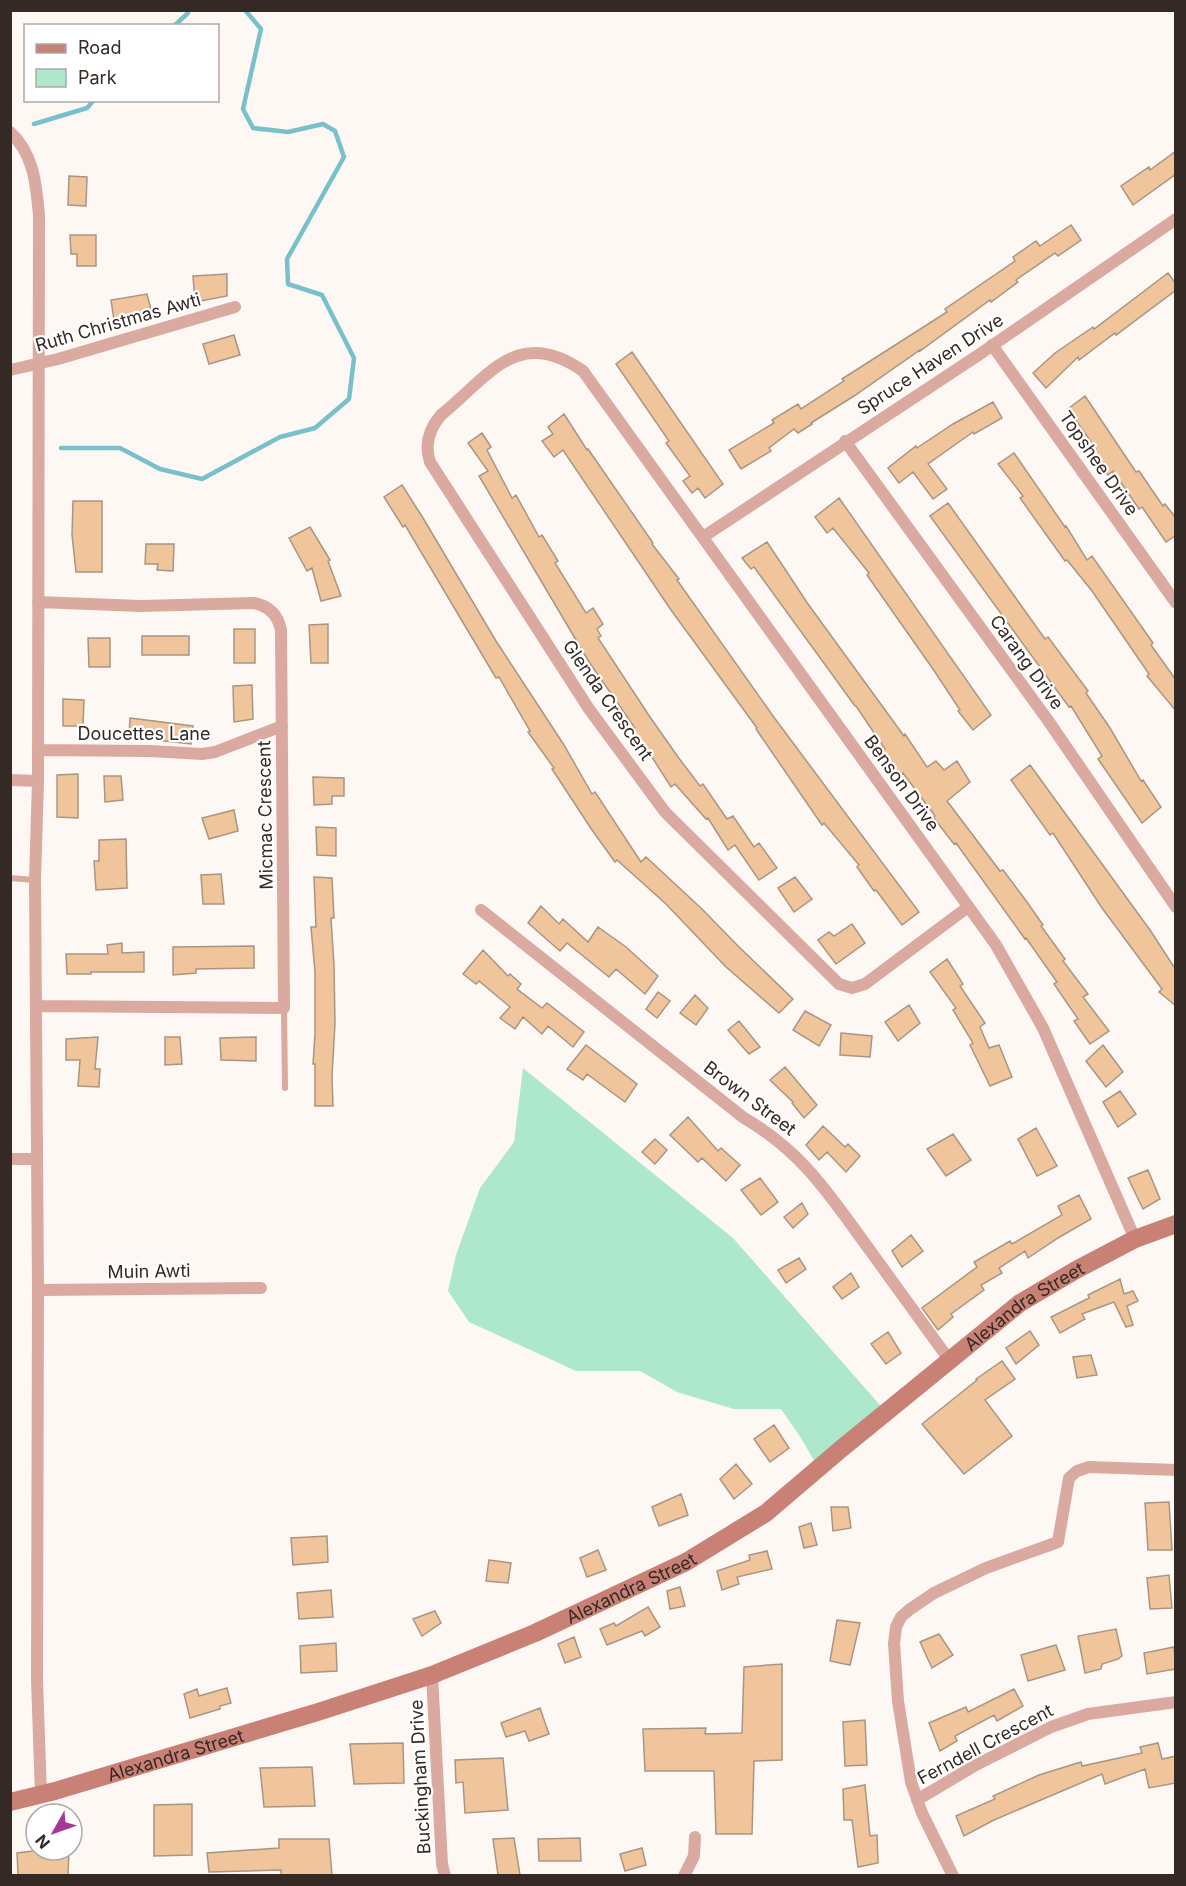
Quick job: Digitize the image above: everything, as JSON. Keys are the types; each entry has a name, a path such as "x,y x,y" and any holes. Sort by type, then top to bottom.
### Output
{"main road":[{"name":"Alexandra Street","path":"10,1802 41,1795 318,1712 432,1675 535,1633 686,1562 766,1513 1020,1303 1135,1239 1176,1224"}],"street":[{"path":"13,135 28,156 37,193 40,363 38,781 35,880 38,1691 41,1795"},
{"name":"Spruce Haven Drive","path":"703,537 992,345 1176,219"},
{"name":"Ruth Christmas Awti","path":"10,370 235,307"},
{"name":"Topshee Drive","path":"992,345 1176,603"},
{"name":"Glenda Crescent","path":"588,378 574,364 548,354 524,352 510,357 441,415 430,432 427,450 432,467 598,722 677,826 843,986 852,988 865,984 968,907"},
{"name":"Benson Drive","path":"588,378 996,945 1042,1028 1135,1239"},
{"name":"Carang Drive","path":"845,441 1047,720 1176,907"},
{"name":"Micmac Crescent","path":"38,602 141,606 254,603 267,607 277,617 281,630 284,1008"},
{"name":"Doucettes Lane","path":"38,750 202,754 215,752 282,726"},
{"path":"10,780 38,781"},
{"name":"Brown Street","path":"481,910 744,1118 791,1150 827,1191 950,1361"},
{"path":"36,1006 284,1008"},
{"path":"10,1159 37,1159"},
{"name":"Muin Awti","path":"38,1290 261,1288"},
{"path":"953,1875 917,1800 909,1772 898,1701 894,1644 896,1627 901,1617 934,1593 986,1568 1058,1542 1069,1478 1077,1471 1089,1467 1176,1470"},
{"name":"Buckingham Drive","path":"432,1675 442,1864 445,1875"},
{"name":"Ferndell Crescent","path":"917,1800 974,1766 1051,1727 1088,1714 1176,1702"},
{"path":"684,1875 694,1856 695,1837"}],"lane":[{"path":"10,878 35,880"},
{"path":"284,1008 285,1088"}],"green space":[{"path":"523,1068 733,1238 887,1413 820,1471 781,1409 734,1409 677,1392 640,1371 576,1371 469,1322 448,1291 456,1255 480,1188 514,1142"}],"building":[{"path":"1176,151 1176,174 1133,205 1121,186 1149,167 1150,170"},
{"path":"69,176 87,177 86,206 68,205"},
{"path":"1071,225 1081,240 1058,256 1055,253 1016,280 1018,282 991,302 990,300 920,351 798,433 794,429 769,448 771,451 741,469 729,450 774,423 772,420 798,404 801,409 844,381 842,379 947,312 945,309 1015,261 1013,257 1036,241 1040,246"},
{"path":"70,235 96,235 96,266 77,266 77,254 71,254"},
{"path":"1168,273 1176,284 1176,290 1116,335 1115,333 1079,360 1078,357 1046,388 1033,373 1055,353 1093,327 1094,329"},
{"path":"227,274 227,296 195,302 193,276"},
{"path":"147,294 152,313 114,320 111,300"},
{"path":"234,335 240,355 209,364 203,344"},
{"path":"632,352 723,484 705,498 698,488 692,493 683,481 690,476 666,443 669,441 616,364"},
{"path":"1085,396 1136,472 1139,471 1163,506 1165,504 1176,518 1176,535 1166,542 1142,507 1139,509 1113,471 1108,475 1092,452 1096,449 1068,409"},
{"path":"993,402 1002,418 974,434 973,432 928,464 947,489 933,499 913,472 899,483 888,468 916,446 917,448 953,424"},
{"path":"564,414 773,716 919,912 902,925 876,890 874,891 857,867 859,865 824,823 822,825 757,728 671,610 563,450 554,457 542,441 553,434 548,427"},
{"path":"482,433 491,447 487,450 512,498 516,495 539,537 542,535 558,561 555,563 586,613 593,608 603,624 597,629 601,636 598,638 650,717 700,786 703,784 727,819 733,816 754,847 759,843 777,868 759,880 735,845 728,850 708,818 706,819 675,784 671,787 650,754 648,755 631,731 635,728 589,662 479,476 488,471 468,443"},
{"path":"1014,453 1066,526 1087,560 1092,556 1153,643 1151,645 1176,680 1176,711 1147,676 1149,674 1092,591 1067,560 1065,561 1020,498 1023,496 998,464"},
{"path":"402,485 496,641 564,745 592,794 595,792 641,862 646,857 793,999 779,1013 726,967 666,904 617,860 615,862 592,830 552,769 554,768 528,732 530,731 499,677 496,678 405,525 403,527 384,497"},
{"path":"839,498 991,715 973,730 867,575 869,573 833,528 827,533 815,517"},
{"path":"73,501 102,501 102,572 76,572 72,535"},
{"path":"948,503 1045,639 1048,637 1088,691 1086,693 1110,728 1141,781 1143,780 1161,807 1142,823 1098,759 1102,756 1071,706 1069,707 930,516"},
{"path":"310,527 330,560 328,561 341,596 321,601 312,568 307,571 289,538"},
{"path":"767,542 808,604 927,767 936,761 944,770 957,761 970,782 947,801 1000,871 1003,870 1027,902 1065,959 1063,961 1088,994 1083,997 1109,1031 1090,1044 1074,1021 1078,1019 1054,984 1057,982 1026,938 956,843 954,844 933,817 935,816 903,773 898,776 881,752 885,749 856,706 754,567 751,569 742,558"},
{"path":"146,544 174,544 173,571 157,570 158,564 145,564"},
{"path":"328,624 328,663 311,663 309,625"},
{"path":"234,629 255,629 255,663 234,663"},
{"path":"142,636 189,636 189,655 142,655"},
{"path":"88,638 110,638 110,667 89,667"},
{"path":"252,685 253,719 234,722 233,686"},
{"path":"63,699 84,700 83,726 63,726"},
{"path":"130,718 193,726 191,744 129,737"},
{"path":"1030,765 1150,930 1176,970 1176,1006 1159,992 1162,989 1102,908 1053,833 1050,835 1011,780"},
{"path":"78,774 78,818 57,817 57,775"},
{"path":"104,776 121,776 123,800 105,802"},
{"path":"313,777 344,778 344,796 332,796 332,804 314,805"},
{"path":"234,810 238,831 209,839 202,818"},
{"path":"316,827 336,828 336,856 317,855"},
{"path":"126,839 127,888 96,890 94,861 99,861 99,840"},
{"path":"221,874 224,904 203,904 201,875"},
{"path":"314,877 332,878 334,918 331,918 335,1023 333,1106 315,1106 315,1064 313,1064 315,972 311,927 316,927"},
{"path":"795,877 812,899 794,912 778,888"},
{"path":"541,906 559,924 563,919 588,942 598,927 626,947 658,976 645,994 616,969 609,977 567,943 560,951 528,923"},
{"path":"852,924 865,943 836,964 818,940 829,932 834,936"},
{"path":"122,943 122,953 144,952 144,972 67,974 66,954 108,954 107,945"},
{"path":"254,946 254,968 196,969 196,973 173,975 173,947"},
{"path":"483,950 508,976 510,974 521,984 517,989 542,1008 547,1003 584,1032 573,1047 548,1026 542,1034 523,1017 515,1029 500,1018 510,1007 479,981 476,984 463,974"},
{"path":"947,959 963,984 960,986 985,1023 980,1027 989,1048 999,1045 1012,1077 990,1086 970,1045 973,1043 953,1010 956,1008 930,972"},
{"path":"658,992 670,1001 657,1018 646,1009"},
{"path":"695,995 708,1008 696,1025 680,1013"},
{"path":"909,1005 920,1023 898,1041 885,1022"},
{"path":"805,1011 831,1025 819,1046 793,1030"},
{"path":"739,1021 760,1047 749,1054 728,1030"},
{"path":"841,1033 872,1036 870,1057 840,1055"},
{"path":"98,1037 95,1069 100,1069 99,1087 78,1086 80,1060 66,1060 66,1039"},
{"path":"165,1037 180,1037 182,1064 165,1065"},
{"path":"256,1037 256,1061 221,1060 220,1038"},
{"path":"586,1045 637,1084 625,1102 587,1074 583,1080 567,1069"},
{"path":"1103,1045 1123,1072 1106,1087 1086,1061"},
{"path":"785,1067 817,1105 804,1118 793,1102 770,1080"},
{"path":"1120,1091 1136,1114 1118,1127 1103,1102"},
{"path":"688,1117 718,1151 721,1148 740,1165 726,1181 702,1158 698,1162 670,1135"},
{"path":"823,1126 845,1147 848,1144 860,1156 846,1172 827,1152 819,1160 806,1145"},
{"path":"1036,1128 1057,1166 1037,1176 1018,1139"},
{"path":"953,1134 971,1160 946,1176 927,1149"},
{"path":"655,1139 667,1150 655,1164 642,1152"},
{"path":"1148,1170 1160,1199 1143,1209 1128,1178"},
{"path":"760,1178 778,1202 761,1215 741,1190"},
{"path":"1079,1195 1091,1219 1028,1258 1025,1251 999,1268 1002,1273 981,1285 984,1290 951,1314 953,1317 938,1330 922,1308 977,1267 974,1262 1010,1241 1012,1244 1062,1215 1058,1206"},
{"path":"802,1203 808,1214 793,1228 784,1217"},
{"path":"911,1235 923,1251 902,1267 892,1251"},
{"path":"799,1258 806,1269 786,1283 778,1270"},
{"path":"851,1273 859,1287 842,1299 833,1287"},
{"path":"1120,1279 1124,1294 1133,1291 1138,1301 1127,1306 1133,1325 1126,1327 1114,1302 1082,1314 1085,1319 1060,1333 1051,1317"},
{"path":"1030,1331 1039,1345 1016,1364 1006,1348"},
{"path":"888,1332 901,1353 886,1364 871,1344"},
{"path":"1091,1355 1097,1375 1077,1378 1073,1357"},
{"path":"1002,1361 1015,1379 985,1400 1012,1436 964,1474 922,1424 976,1379"},
{"path":"774,1425 789,1448 770,1462 754,1439"},
{"path":"736,1464 752,1484 734,1499 720,1479"},
{"path":"681,1494 688,1515 659,1526 652,1507"},
{"path":"1169,1502 1172,1550 1148,1550 1145,1503"},
{"path":"831,1507 848,1507 851,1528 833,1531"},
{"path":"811,1523 817,1545 804,1548 799,1527"},
{"path":"327,1536 328,1562 293,1565 291,1538"},
{"path":"598,1550 606,1570 587,1577 580,1558"},
{"path":"767,1551 772,1569 737,1577 739,1584 722,1590 717,1571 750,1560 749,1555"},
{"path":"489,1560 511,1563 508,1583 486,1581"},
{"path":"1169,1575 1172,1608 1150,1609 1147,1578"},
{"path":"680,1587 685,1606 670,1609 667,1591"},
{"path":"331,1590 333,1617 299,1619 297,1593"},
{"path":"648,1607 660,1627 645,1636 642,1631 607,1645 600,1629 614,1623 616,1626"},
{"path":"435,1611 441,1623 422,1636 413,1619"},
{"path":"837,1620 860,1623 850,1665 830,1661"},
{"path":"1116,1629 1122,1656 1102,1664 1101,1669 1085,1673 1078,1636"},
{"path":"939,1634 953,1655 932,1668 920,1642"},
{"path":"574,1637 581,1657 565,1663 558,1644"},
{"path":"336,1643 337,1671 301,1673 300,1646"},
{"path":"1056,1645 1065,1670 1028,1681 1021,1655"},
{"path":"1174,1647 1176,1669 1147,1674 1144,1653"},
{"path":"782,1664 782,1760 754,1761 752,1834 716,1834 714,1771 645,1771 643,1729 706,1728 705,1734 742,1733 744,1667"},
{"path":"227,1688 231,1703 220,1706 220,1709 190,1718 184,1694 197,1689 199,1696"},
{"path":"1014,1689 1023,1706 997,1721 994,1715 955,1736 957,1741 940,1751 929,1723 966,1707 968,1712"},
{"path":"540,1708 549,1734 529,1741 525,1731 506,1737 501,1723"},
{"path":"865,1720 867,1765 845,1766 843,1722"},
{"path":"403,1743 404,1783 354,1784 350,1744"},
{"path":"1158,1743 1162,1759 1176,1756 1176,1783 1149,1788 1145,1769 1105,1784 1102,1774 994,1820 964,1836 956,1816 995,1799 993,1796 1039,1775 1081,1762 1082,1766 1142,1753 1140,1747"},
{"path":"503,1758 508,1810 465,1813 463,1782 456,1783 455,1760"},
{"path":"312,1767 315,1806 264,1807 260,1768"},
{"path":"865,1785 870,1836 877,1835 878,1863 858,1867 852,1820 844,1820 843,1789"},
{"path":"192,1804 192,1855 154,1856 154,1805"},
{"path":"514,1838 520,1875 498,1875 493,1839"},
{"path":"580,1838 581,1861 539,1861 538,1839"},
{"path":"279,1839 329,1839 332,1875 281,1875 281,1870 209,1872 207,1853 279,1848"},
{"path":"642,1848 646,1865 625,1871 620,1854"},
{"path":"24,1852 24,1862 69,1862 68,1875 18,1875 17,1853"}],"waterway":[{"path":"176,24 188,13 187,10"},
{"path":"61,448 120,448 160,469 202,479 280,437 315,428 349,399 354,358 322,295 288,284 287,259 344,157 335,131 323,124 288,132 253,128 243,109 261,29 245,10"},
{"path":"34,124 87,108 92,102"}]}
